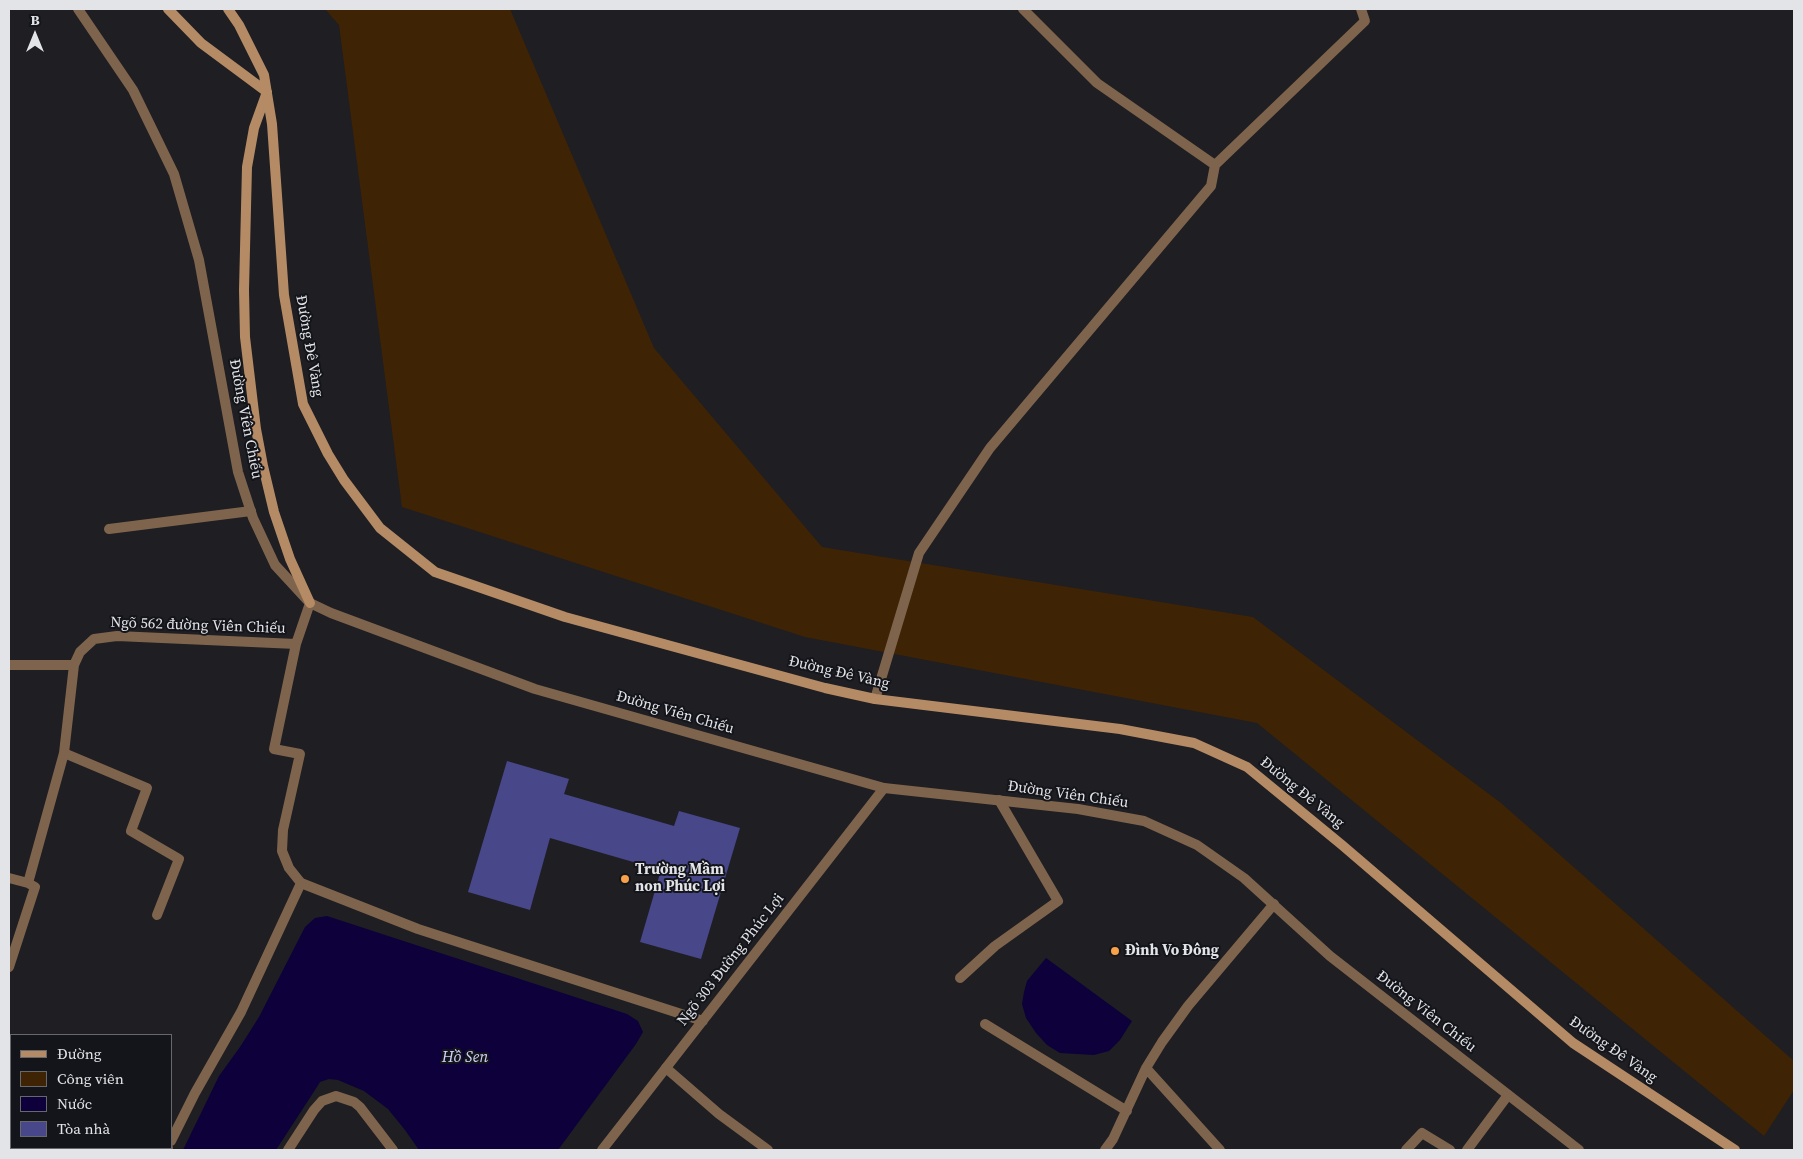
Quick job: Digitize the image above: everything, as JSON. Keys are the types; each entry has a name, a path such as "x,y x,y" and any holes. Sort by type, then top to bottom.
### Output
{"main road":[{"path":"168,9 201,43 267,92 254,128 247,167 245,337 256,429 274,512 290,559 310,604"},
{"name":"Đường Đê Vàng","path":"228,9 239,25 264,75 272,124 277,179 284,296 303,404 328,454 344,480 380,528 434,572 565,617 825,688 875,699 1120,729 1194,743 1247,767 1342,845 1574,1043 1735,1150"}],"street":[{"name":"Đường Viên Chiếu","path":"78,9 133,90 174,174 199,260 238,472 251,511 275,565 310,604 535,689 884,788 1078,809 1144,821 1198,845 1244,878 1330,956 1579,1150"},
{"path":"1023,9 1096,83 1215,165"},
{"path":"875,699 919,553 990,448 1211,186 1215,165 1365,21 1361,9"},
{"path":"109,529 251,511"},
{"name":"Ngõ 562 đường Viên Chiếu","path":"74,665 80,652 94,639 117,636 296,644 310,604"},
{"path":"296,644 274,749 300,754 283,830 282,851 289,868 301,883 418,929 703,1021"},
{"path":"9,665 74,665 64,753 28,883"},
{"path":"64,753 147,788 131,831 180,859 157,915"},
{"name":"Ngõ 303 Đường Phúc Lợi","path":"602,1150 884,788"},
{"path":"960,978 995,946 1058,901 999,800"},
{"path":"9,878 35,887 9,967"},
{"path":"172,1139 195,1093 241,1012 301,883"},
{"path":"1106,1150 1146,1068 1162,1042 1188,1006 1274,904"},
{"path":"985,1024 1127,1110"},
{"path":"666,1068 719,1114 768,1150"},
{"path":"1146,1068 1220,1150"},
{"path":"1468,1150 1508,1095"},
{"path":"288,1150 314,1110 322,1101 336,1096 346,1098 360,1107 393,1150"},
{"path":"1406,1150 1422,1133 1450,1150"}],"green space":[{"path":"325,9 510,9 654,348 822,547 1253,617 1501,803 1794,1061 1794,1090 1764,1136 1257,723 805,637 402,507 339,25"}],"water":[{"name":"Hồ Sen","path":"327,916 627,1014 638,1021 643,1032 558,1150 419,1150 388,1109 364,1091 338,1080 329,1079 320,1082 276,1150 183,1150 219,1076 259,1017 305,927 315,918"},
{"path":"1046,958 1132,1021 1120,1040 1109,1051 1094,1055 1060,1053 1047,1045 1036,1033 1026,1018 1022,1004 1027,981"}],"building":[{"path":"507,761 569,779 564,794 674,826 679,811 740,828 701,959 640,942 661,870 550,838 530,910 468,892"}],"place":[{"name":"Trường Mầm non Phúc Lợi","path":"625,879"},
{"name":"Đình Vo Đông","path":"1115,951"}]}
